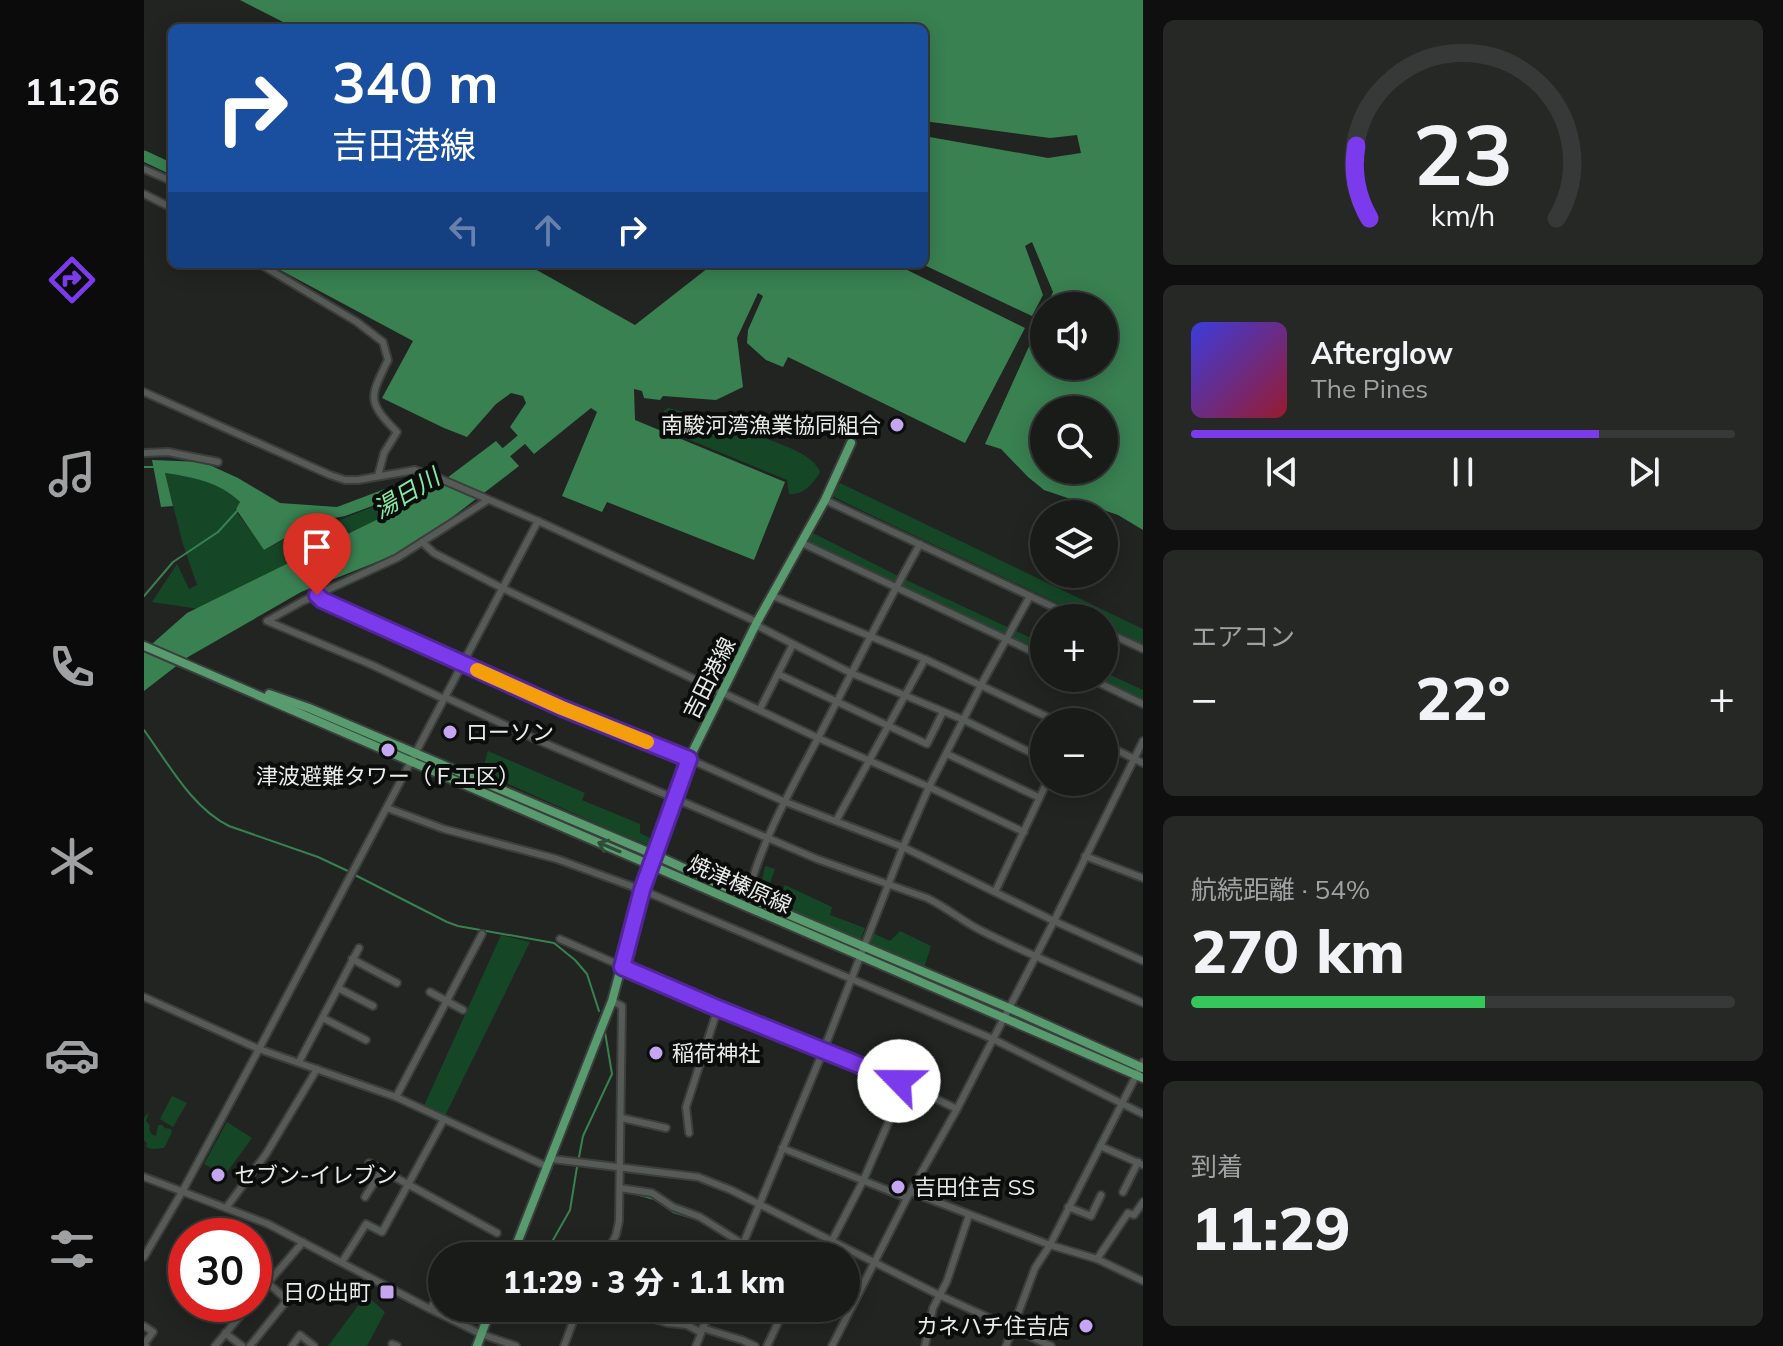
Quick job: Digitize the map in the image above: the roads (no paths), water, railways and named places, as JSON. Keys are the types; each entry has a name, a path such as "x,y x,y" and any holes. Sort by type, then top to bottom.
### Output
{"main road":[{"name":"吉田港線","path":"518,1242 607,1016 642,890 689,759 757,624 825,500 851,443"},
{"name":"焼津榛原線","path":"144,646 309,708 412,758 651,865 1141,1070"},
{"name":"焼津榛原線","path":"412,758 655,855 861,951"},
{"path":"477,1346 486,1322"}],"street":[{"path":"144,169 168,180"},
{"path":"144,194 168,206"},
{"path":"267,268 357,322 383,342 388,360 373,390 378,413 397,432 384,453 378,476"},
{"path":"144,392 345,480 415,470 434,476 538,521 757,624 851,673 964,720 1030,752"},
{"path":"144,453 168,452 218,462"},
{"path":"487,499 397,558 267,621 817,859 936,902 976,928 1035,957 1143,1003"},
{"path":"825,500 1047,604"},
{"path":"144,1257 259,1049 538,521"},
{"path":"422,542 434,553 502,588 1024,832"},
{"path":"802,543 1030,650"},
{"path":"747,897 753,871 783,801 920,544"},
{"path":"317,595 322,600 562,708 783,801 903,847 1143,961"},
{"path":"773,596 925,659 1030,709"},
{"path":"744,1242 824,1049 887,883 929,787 1030,596"},
{"path":"1118,637 1143,649"},
{"path":"760,709 793,644"},
{"path":"836,821 925,659"},
{"path":"778,674 927,744 943,712"},
{"path":"1118,692 1143,704"},
{"path":"832,1346 1054,921 1143,741"},
{"path":"1118,751 1143,763"},
{"path":"947,754 1038,797 995,892"},
{"path":"387,808 444,829 557,859 642,890 993,1039 1143,1114"},
{"path":"1085,856 1143,878"},
{"path":"396,1097 482,934"},
{"path":"560,939 718,1008 824,1049 957,1109"},
{"path":"299,1062 359,948"},
{"path":"352,959 397,983"},
{"path":"338,988 373,1006"},
{"path":"430,992 463,1010"},
{"path":"144,997 259,1049 396,1097 550,1163 621,1167 698,1177 731,1190 831,1242"},
{"path":"612,1001 622,1006 619,1221 612,1242"},
{"path":"689,1133 686,1107 718,1008"},
{"path":"323,1018 366,1040"},
{"path":"226,1208 266,1154 317,1069"},
{"path":"1006,1346 1035,1268 1141,1070"},
{"path":"833,1242 905,1084"},
{"path":"622,1118 666,1128"},
{"path":"342,1262 366,1224 382,1232 444,1119"},
{"path":"1100,1146 1140,1164 1123,1192"},
{"path":"782,1148 863,1181 1097,1259 1143,1281"},
{"path":"369,1163 497,1233"},
{"path":"365,1197 382,1170"},
{"path":"144,1177 268,1224 428,1308"},
{"path":"620,1188 652,1193 673,1207 700,1217 740,1242"},
{"path":"1068,1207 1091,1216 1101,1195"},
{"path":"1097,1259 1128,1213 1134,1215 1143,1202"},
{"path":"925,1346 933,1308 947,1281 969,1215"},
{"path":"272,1278 303,1242"},
{"path":"860,1256 1051,1346"},
{"path":"272,1287 287,1300 272,1319"},
{"path":"215,1346 235,1322"},
{"path":"250,1346 269,1322"},
{"path":"457,1322 516,1346"},
{"path":"564,1346 573,1322"},
{"path":"664,1322 687,1325 755,1346"},
{"path":"696,1346 705,1322"},
{"path":"767,1346 778,1322"},
{"path":"144,1326 153,1332 144,1344 146,1346"},
{"path":"225,1333 242,1346"},
{"path":"292,1346 300,1335 314,1346"}],"water":[{"path":"240,0 1143,0 1143,530 1118,515 1118,500 1074,500 1044,490 1037,484 1118,484 1118,396 1030,396 1030,479 1001,449 985,444 1030,344 1030,380 1118,380 1118,292 1053,292 1032,242 1025,246 1042,292 1030,292 1030,315 928,267 928,137 1048,158 1081,153 1077,135 1050,138 928,122 928,24 287,24"},
{"path":"276,268 533,268 635,325 708,268 903,268 1025,328 965,443 788,357 783,367 766,360 747,343 748,330 763,296 758,293 737,338 743,387 716,400 663,396 660,400 644,398 642,391 634,389 635,420 785,482 754,560 607,502 602,512 562,496 597,412 591,408 534,454 510,427 526,403 523,396 511,393 496,404 467,437 382,398 413,341"},
{"path":"496,441 519,466 412,548 301,592 188,657 144,691 144,651 187,613 421,498 413,491 345,516 313,522 264,550 236,509 240,502 215,485 165,473 173,506 161,507 152,460 203,462 280,503 337,507 398,484 435,487"}],"waterway":[{"path":"144,156 168,167"},
{"name":"湯日川","path":"496,461 521,440"},
{"path":"144,467 153,467"},
{"path":"144,596 173,562 218,532 238,510"},
{"path":"144,730 182,784 216,818 229,826 318,857 350,872"},
{"path":"355,875 458,926 554,943 587,974 599,1011"},
{"path":"579,1157 583,1136 612,1074 605,1032"},
{"path":"552,1242 570,1210 577,1167"},
{"path":"629,1192 654,1199 673,1212 699,1220 734,1242"}],"place":[{"name":"南駿河湾漁業協同組合","path":"897,425"},
{"name":"ローソン","path":"450,732"},
{"name":"津波避難タワー（Ｆ工区）","path":"388,750"},
{"name":"稲荷神社","path":"656,1053"},
{"name":"セブン-イレブン","path":"218,1175"},
{"name":"吉田住吉 SS","path":"898,1187"},
{"name":"日の出町","path":"387,1292"},
{"name":"カネハチ住吉店","path":"1086,1326"}]}
